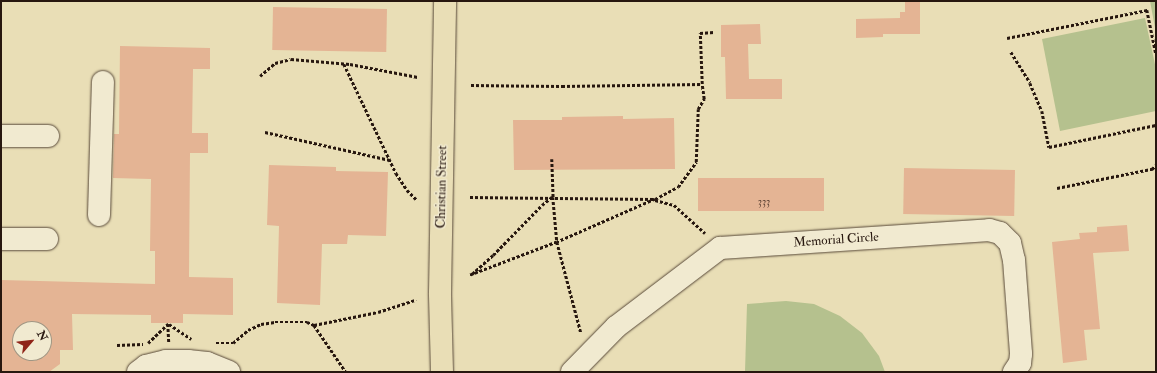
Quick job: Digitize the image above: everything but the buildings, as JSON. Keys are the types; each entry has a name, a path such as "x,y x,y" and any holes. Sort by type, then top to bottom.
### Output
{"main road":[{"name":"Christian Street","path":"442,372 440,293 445,1"}],"street":[{"path":"99,215 103,82"},
{"path":"1,136 48,136"},
{"name":"Memorial Circle","path":"720,248 989,230 1000,233 1010,243 1014,260 1021,354 1020,363 1014,372"},
{"path":"1,238 47,239"},
{"path":"572,372 616,327 720,248"},
{"path":"138,372 146,366 166,361 188,361 207,363 229,372"}],"path":[{"path":"1007,38 1147,10 1156,54"},
{"path":"553,197 542,205 494,255 470,276 557,242 655,200 678,187 696,162 698,109 704,100 700,33 714,32"},
{"path":"1010,52 1030,83 1042,111 1049,147 1156,125"},
{"path":"260,76 275,63 291,59 344,64 418,76"},
{"path":"344,64 390,160 407,190 416,199"},
{"path":"471,85 562,86 702,84"},
{"path":"265,132 390,160"},
{"path":"552,159 553,197 557,242 587,355"},
{"path":"1152,169 1156,165"},
{"path":"1057,188 1156,168"},
{"path":"470,196 655,200 674,205 720,248"},
{"path":"314,325 378,312 416,300"},
{"path":"233,343 248,330 261,324 275,322 307,322 314,325 346,372"},
{"path":"147,344 168,324 197,343"}],"green space":[{"path":"1150,1 1156,1 1156,33"},
{"path":"1145,18 1156,69 1156,111 1060,131 1042,39"},
{"path":"786,301 814,304 840,316 862,333 879,356 885,372 745,372 747,304"}]}
